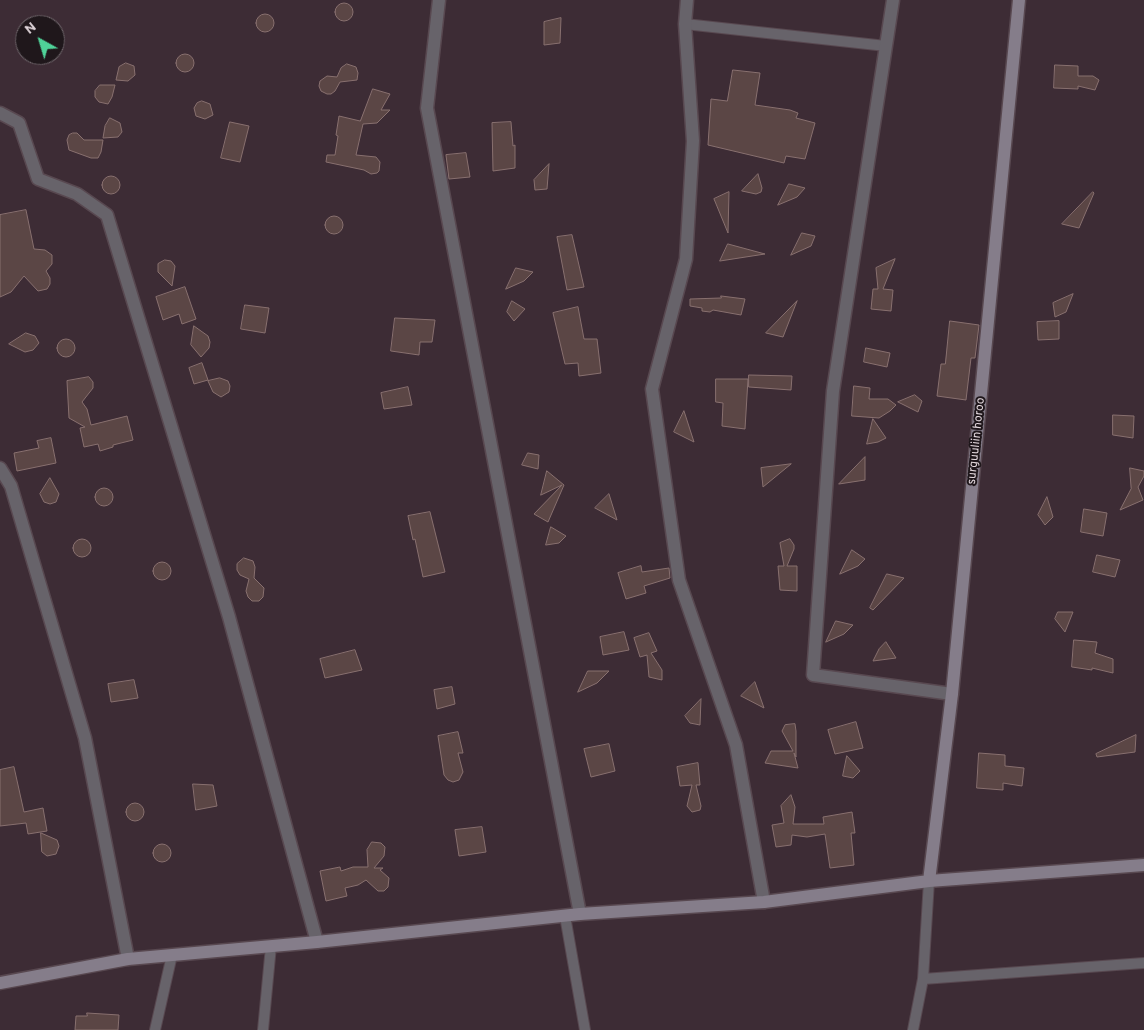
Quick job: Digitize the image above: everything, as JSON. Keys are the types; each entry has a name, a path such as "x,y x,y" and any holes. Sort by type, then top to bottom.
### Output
{"street":[{"path":"439,0 428,108 580,914"},
{"path":"687,0 685,24 693,141 686,259 652,389 679,580 736,745 764,902"},
{"path":"893,0 832,391 813,675 952,694"},
{"name":"surguuliin horoo","path":"929,881 952,694 1020,0"},
{"path":"0,113 19,123 38,179 77,194 107,215 229,618 317,942"},
{"path":"0,468 11,486 85,738 128,959"},
{"path":"0,983 128,959 317,942 580,914 764,902 929,881 1144,865"}],"lane":[{"path":"685,24 886,46"},
{"path":"913,1030 923,980 929,881"},
{"path":"565,916 585,1030"},
{"path":"263,1030 271,946"},
{"path":"155,1030 172,955"},
{"path":"923,980 1144,963"}],"building":[{"path":"344,3 350,6 353,12 350,18 344,21 338,18 335,12 338,6"},
{"path":"265,14 271,17 274,23 271,29 265,32 259,29 256,23 259,17"},
{"path":"561,18 560,43 544,45 544,22"},
{"path":"185,54 191,57 194,63 191,69 185,72 179,69 176,63 179,57"},
{"path":"126,63 134,66 135,75 128,81 116,80 119,67"},
{"path":"347,64 356,67 358,73 357,80 340,82 331,94 321,91 320,81 327,76 337,77 341,68"},
{"path":"1055,65 1078,66 1078,76 1093,76 1099,80 1095,90 1078,86 1078,89 1054,88"},
{"path":"733,70 760,73 755,105 790,110 798,113 796,118 815,123 805,159 786,156 784,163 708,145 711,99 727,101"},
{"path":"100,85 115,85 108,104 99,102 95,97 95,91"},
{"path":"373,89 390,94 381,110 390,110 377,123 363,124 356,155 376,157 380,162 379,171 371,174 364,170 326,162 327,155 335,155 339,116 360,121"},
{"path":"202,101 210,104 213,115 205,119 196,116 194,108 197,103"},
{"path":"110,118 120,123 122,132 118,137 103,138 105,126"},
{"path":"230,122 249,126 240,162 221,158"},
{"path":"511,122 513,146 515,145 515,168 493,171 492,123"},
{"path":"77,133 84,140 103,140 98,158 91,158 69,150 67,140 69,135"},
{"path":"466,153 470,177 449,179 446,155"},
{"path":"549,164 547,189 535,190 534,180"},
{"path":"758,174 762,188 761,192 756,194 742,191"},
{"path":"111,176 117,179 120,185 117,191 111,194 105,191 102,185 105,179"},
{"path":"789,184 805,188 797,197 778,205"},
{"path":"729,192 728,233 714,199"},
{"path":"1093,192 1079,228 1062,224"},
{"path":"26,210 34,249 45,250 52,255 52,264 46,271 50,278 50,284 47,289 38,291 24,276 11,292 0,297 0,215"},
{"path":"334,216 340,219 343,225 340,231 334,234 328,231 325,225 328,219"},
{"path":"802,233 815,236 811,246 791,255"},
{"path":"572,235 584,287 567,290 557,237"},
{"path":"728,244 765,254 720,261"},
{"path":"895,259 883,289 893,290 891,311 871,309 873,289 878,289 876,268"},
{"path":"165,260 171,261 175,266 172,286 158,272 158,264"},
{"path":"516,268 533,272 524,281 506,289"},
{"path":"185,287 196,319 182,324 179,314 163,320 156,297"},
{"path":"1073,294 1066,312 1055,317 1053,303"},
{"path":"721,296 745,299 741,315 713,310 710,312 702,311 702,308 690,306 690,299 721,298"},
{"path":"512,301 525,309 514,321 507,312"},
{"path":"797,301 783,337 766,333"},
{"path":"245,305 269,308 265,333 241,329"},
{"path":"578,307 584,339 597,339 601,373 579,376 578,363 565,364 553,313"},
{"path":"395,318 435,320 432,342 420,342 419,355 391,351"},
{"path":"950,321 979,325 975,358 971,358 966,400 937,396 941,364 945,364"},
{"path":"1059,321 1059,339 1038,340 1037,322"},
{"path":"194,326 208,336 210,342 209,348 201,357 191,345"},
{"path":"26,333 35,336 39,343 33,350 25,352 9,344"},
{"path":"62,339 70,339 75,344 73,355 62,357 57,352 57,344"},
{"path":"866,348 890,353 887,367 864,362"},
{"path":"202,363 208,380 194,384 189,368"},
{"path":"749,375 792,376 791,390 749,387"},
{"path":"89,377 93,382 93,388 82,402 87,409 91,425 127,416 133,440 113,445 113,447 100,451 98,444 84,447 80,428 85,427 69,418 67,381"},
{"path":"220,378 228,381 230,386 229,392 221,397 213,392 208,381"},
{"path":"716,379 748,379 745,429 722,426 723,403 716,402"},
{"path":"854,386 870,388 869,399 888,399 896,405 879,418 852,416"},
{"path":"408,387 412,405 384,409 381,393"},
{"path":"915,395 922,401 918,412 898,402"},
{"path":"684,411 694,442 674,432"},
{"path":"1113,415 1134,416 1133,438 1113,435"},
{"path":"873,419 886,438 867,444"},
{"path":"51,438 56,463 17,471 14,453 39,448 37,441"},
{"path":"528,453 539,455 538,469 522,465"},
{"path":"865,457 865,480 839,484"},
{"path":"791,464 763,487 761,468"},
{"path":"1130,468 1144,471 1144,476 1138,487 1143,500 1120,510 1131,489"},
{"path":"547,471 564,485 548,522 534,514 562,485 541,495"},
{"path":"50,478 59,494 56,502 50,504 44,502 40,494"},
{"path":"100,488 108,488 113,493 111,504 100,506 95,501 95,493"},
{"path":"609,494 617,520 595,508"},
{"path":"1047,497 1053,517 1045,525 1038,515"},
{"path":"1084,509 1107,513 1103,536 1081,532"},
{"path":"430,512 445,572 423,577 408,516"},
{"path":"551,527 566,536 559,543 546,545"},
{"path":"78,539 86,539 91,544 89,555 78,557 73,552 73,544"},
{"path":"790,539 794,549 787,566 797,566 797,591 780,590 778,566 784,566 780,543"},
{"path":"852,550 865,559 858,566 840,574"},
{"path":"1097,555 1120,560 1115,577 1093,572"},
{"path":"244,558 253,561 255,567 254,578 264,588 263,597 259,601 252,601 248,597 246,591 249,579 240,575 237,570 237,564"},
{"path":"158,562 166,562 171,567 169,578 158,580 153,575 153,567"},
{"path":"641,566 642,572 669,568 670,578 644,586 646,593 626,599 618,573"},
{"path":"887,574 904,578 873,610 870,608"},
{"path":"1058,612 1073,612 1065,632 1055,619"},
{"path":"836,621 853,625 844,634 826,642"},
{"path":"624,632 629,650 603,655 600,637"},
{"path":"649,633 657,651 651,653 662,670 662,680 649,677 647,655 640,657 634,638"},
{"path":"1074,640 1097,642 1095,653 1113,659 1113,673 1092,668 1092,670 1072,667"},
{"path":"886,642 896,658 873,661 879,649"},
{"path":"355,650 362,670 325,678 320,659"},
{"path":"588,671 609,671 597,683 578,692"},
{"path":"134,680 138,698 111,702 108,684"},
{"path":"755,682 764,708 741,696"},
{"path":"452,687 455,704 437,709 434,690"},
{"path":"701,699 700,725 690,723 685,716"},
{"path":"856,722 863,748 835,754 828,730"},
{"path":"795,724 796,757 794,753 798,768 765,763 771,751 793,751 782,731 785,725"},
{"path":"458,732 463,753 458,753 463,772 459,780 453,782 444,775 438,736"},
{"path":"1136,735 1135,752 1097,757 1096,754"},
{"path":"609,744 615,771 591,777 584,749"},
{"path":"979,753 1005,755 1005,766 1024,768 1022,786 1003,783 1003,790 977,788"},
{"path":"847,756 860,771 853,778 843,776"},
{"path":"698,763 700,785 696,785 701,806 700,810 692,812 687,806 692,785 680,786 677,767"},
{"path":"14,767 24,812 43,808 47,831 28,834 26,823 0,826 0,770"},
{"path":"193,784 213,785 217,806 196,810"},
{"path":"791,795 795,807 793,824 824,824 823,817 852,812 855,833 851,833 854,865 830,868 825,834 807,837 792,835 791,845 776,847 772,825 784,823 781,806"},
{"path":"131,803 139,803 144,808 142,819 131,821 126,816 126,808"},
{"path":"482,827 486,852 459,856 455,830"},
{"path":"41,833 57,840 59,846 56,854 47,856 42,852"},
{"path":"372,842 381,843 385,847 384,856 374,868 383,868 380,870 389,878 388,887 384,891 378,891 366,880 358,885 345,888 347,896 326,901 320,871 340,867 341,871 353,867 368,867 367,850"},
{"path":"158,844 166,844 171,849 169,860 158,862 153,857 153,849"},
{"path":"87,1013 119,1015 118,1030 75,1030 76,1016 87,1016"}]}
